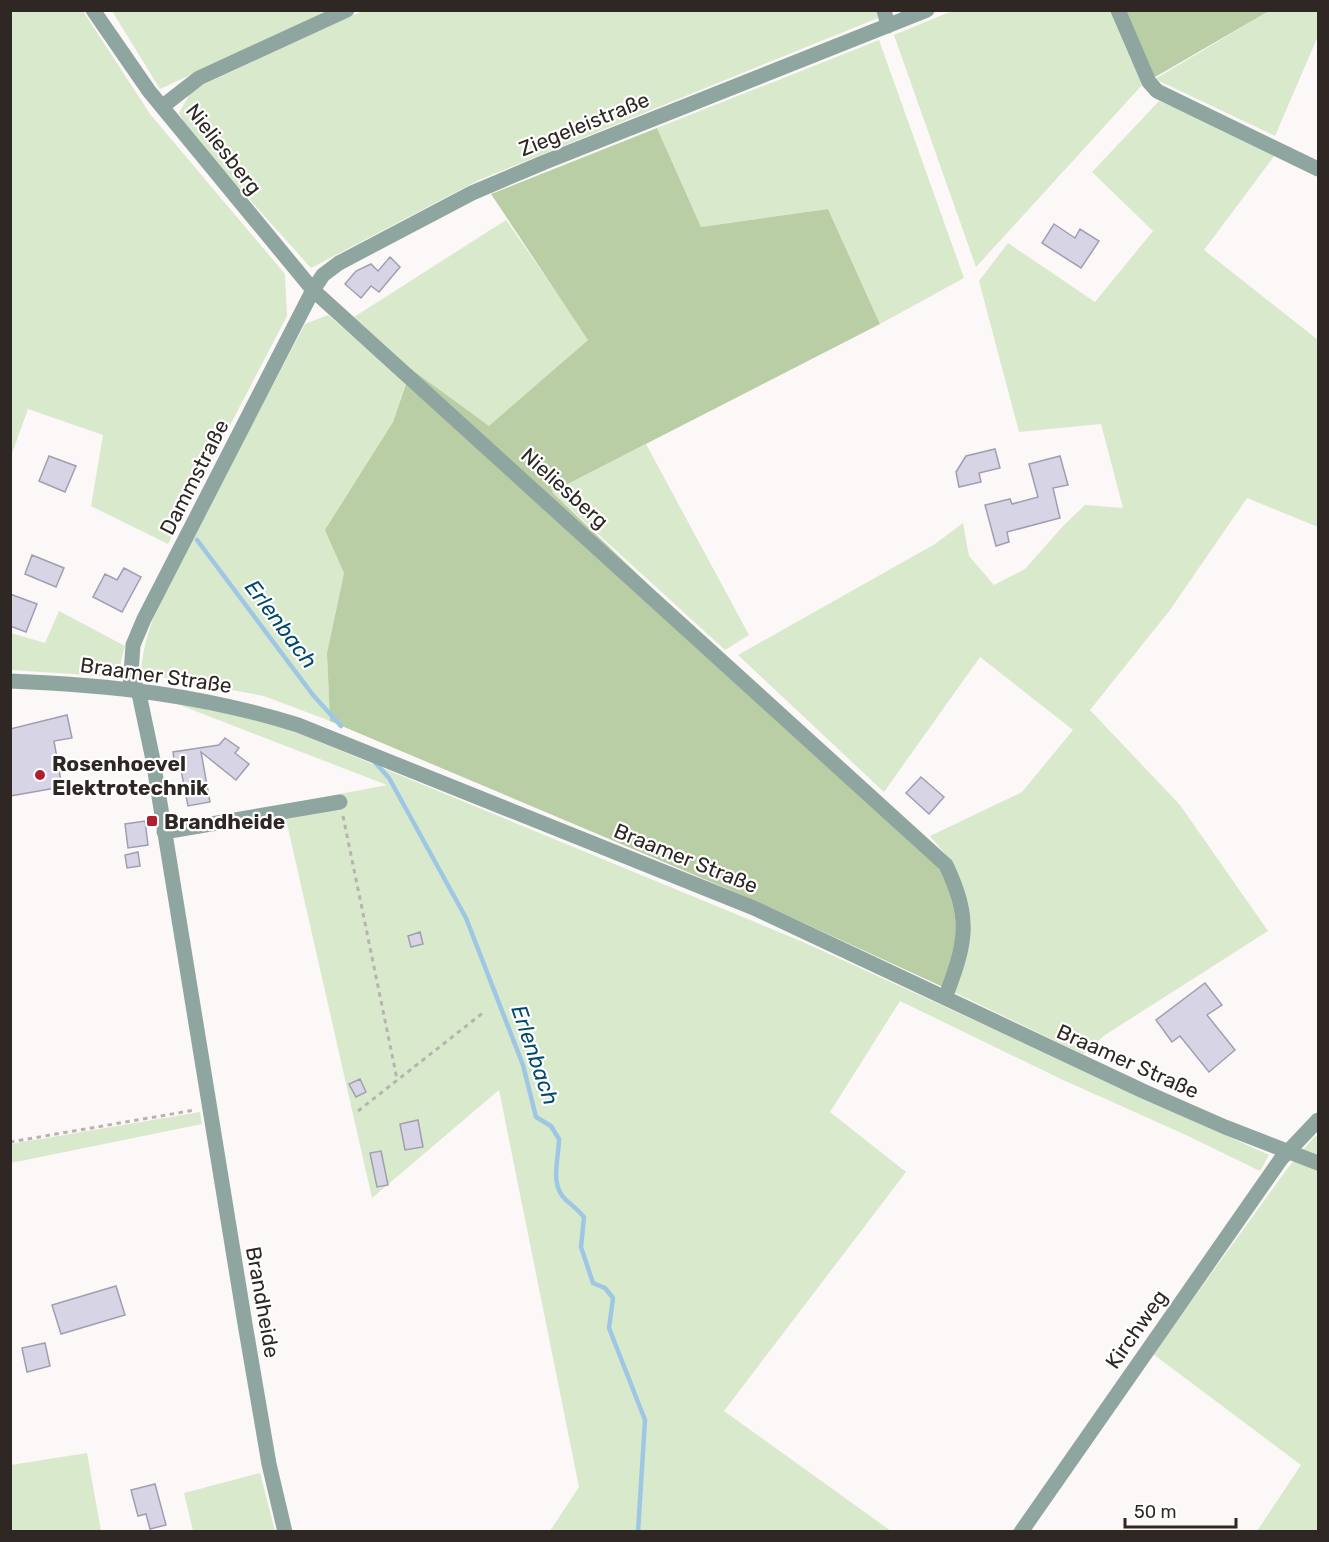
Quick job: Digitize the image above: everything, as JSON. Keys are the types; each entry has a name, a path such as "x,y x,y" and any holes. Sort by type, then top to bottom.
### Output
{"street":[{"name":"Nieliesberg","path":"93,10 149,91 164,106 195,148 313,290 946,865 958,892 964,922 961,956 945,998"},
{"path":"164,106 200,78 347,10"},
{"path":"884,10 888,26"},
{"name":"Ziegeleistraße","path":"313,290 323,275 339,263 472,193 927,10"},
{"path":"1118,10 1149,82 1157,90 1318,169"},
{"name":"Dammstraße","path":"134,689 133,645 144,619 313,290"},
{"name":"Braamer Straße","path":"10,681 134,689 219,702 298,725 754,908 1143,1091 1318,1163"},
{"name":"Brandheide","path":"134,689 164,832 269,1464 285,1532"},
{"path":"164,832 340,802"},
{"name":"Kirchweg","path":"1021,1532 1287,1152 1318,1120"}],"path":[{"path":"340,802 397,1079"},
{"path":"358,1111 484,1012"},
{"path":"10,1142 209,1108"}],"green space":[{"path":"11,10 83,11 150,114 285,274 287,316 168,544 91,506 103,435 28,409 11,456"},
{"path":"112,11 329,11 160,89"},
{"path":"362,11 878,11 878,18 479,180 311,268 188,131 179,113 192,90"},
{"path":"952,11 1110,11 1143,84 976,267 894,35"},
{"path":"1110,11 1269,11 1143,84"},
{"path":"1269,11 1318,11 1318,36 1275,136 1155,79"},
{"path":"879,40 964,278 880,324 828,209 701,227 657,128"},
{"path":"1159,101 1278,151 1204,250 1318,340 1318,527 1247,498 1170,610 1090,710 1180,805 1268,931 1105,1035 1083,1054 943,987 966,957 971,922 964,890 951,861 930,836 1022,792 1073,730 980,657 884,792 738,655 935,544 963,523 969,556 994,585 1025,569 1085,505 1123,508 1101,424 1019,432 979,281 1008,243 1095,302 1153,231 1092,172"},
{"path":"657,128 701,227 828,209 880,324 552,492 942,867 952,901 956,927 954,953 943,987 756,901 330,721 327,653 344,573 325,530 393,422 411,369 489,426 588,340 491,194"},
{"path":"506,220 589,339 489,427 411,369 354,317"},
{"path":"328,315 406,382 393,422 326,530 344,573 327,653 330,721 264,696 141,673 150,629 178,563 305,324"},
{"path":"646,444 749,635 725,650 552,492"},
{"path":"59,611 125,646 117,677 11,670 11,633 45,643"},
{"path":"172,702 206,706 240,714 305,736 803,942 1269,1155 1260,1171 1063,1080 900,1001 830,1112 906,1172 724,1411 891,1531 550,1531 579,1487 499,1090 372,1198 282,805 387,785"},
{"path":"200,1112 202,1124 11,1163 11,1144"},
{"path":"1315,1136 1318,1137 1318,1531 1257,1531 1301,1465 1153,1354 1287,1169"},
{"path":"87,1453 101,1531 11,1531 11,1465"},
{"path":"260,1473 275,1531 193,1531 184,1493"}],"building":[{"path":"1054,224 1075,238 1080,229 1099,241 1081,268 1042,243"},
{"path":"390,257 400,267 379,292 371,286 361,298 345,284 356,271 371,264 378,271"},
{"path":"995,449 1000,468 979,473 981,482 959,487 956,472 966,456"},
{"path":"49,456 76,466 65,492 39,481"},
{"path":"1060,456 1068,485 1053,488 1060,518 1007,532 1009,542 996,546 985,505 1010,499 1012,504 1038,497 1029,464"},
{"path":"32,555 64,568 56,587 25,574"},
{"path":"124,568 141,577 122,612 93,597 105,574 117,580"},
{"path":"10,594 37,604 26,632 10,626"},
{"path":"67,715 72,738 54,741 62,787 10,796 10,729"},
{"path":"225,738 239,748 235,753 249,764 236,780 201,752 210,802 188,806 180,765 175,766 173,752 219,745"},
{"path":"921,777 944,797 929,814 906,793"},
{"path":"145,821 148,845 128,848 125,824"},
{"path":"138,852 140,866 127,868 125,855"},
{"path":"420,932 423,944 411,947 408,936"},
{"path":"1205,983 1222,1005 1207,1015 1235,1050 1209,1072 1180,1036 1172,1042 1156,1020"},
{"path":"360,1079 366,1092 356,1097 349,1084"},
{"path":"418,1120 423,1147 405,1150 400,1124"},
{"path":"381,1151 388,1185 377,1187 370,1153"},
{"path":"116,1286 125,1315 61,1334 52,1305"},
{"path":"45,1343 50,1366 27,1372 22,1348"},
{"path":"155,1484 166,1525 150,1529 146,1514 138,1516 131,1490"}],"waterway":[{"name":"Erlenbach","path":"197,540 313,695 341,726"},
{"name":"Erlenbach","path":"374,761 389,778 466,918 523,1065 536,1117 551,1126 559,1139 556,1171 558,1187 566,1200 584,1217 581,1247 593,1283 605,1288 613,1298 609,1328 645,1420 638,1532"}],"place":[{"name":"Rosenhoevel Elektrotechnik","path":"40,775"},
{"name":"Brandheide","path":"152,821"}]}
